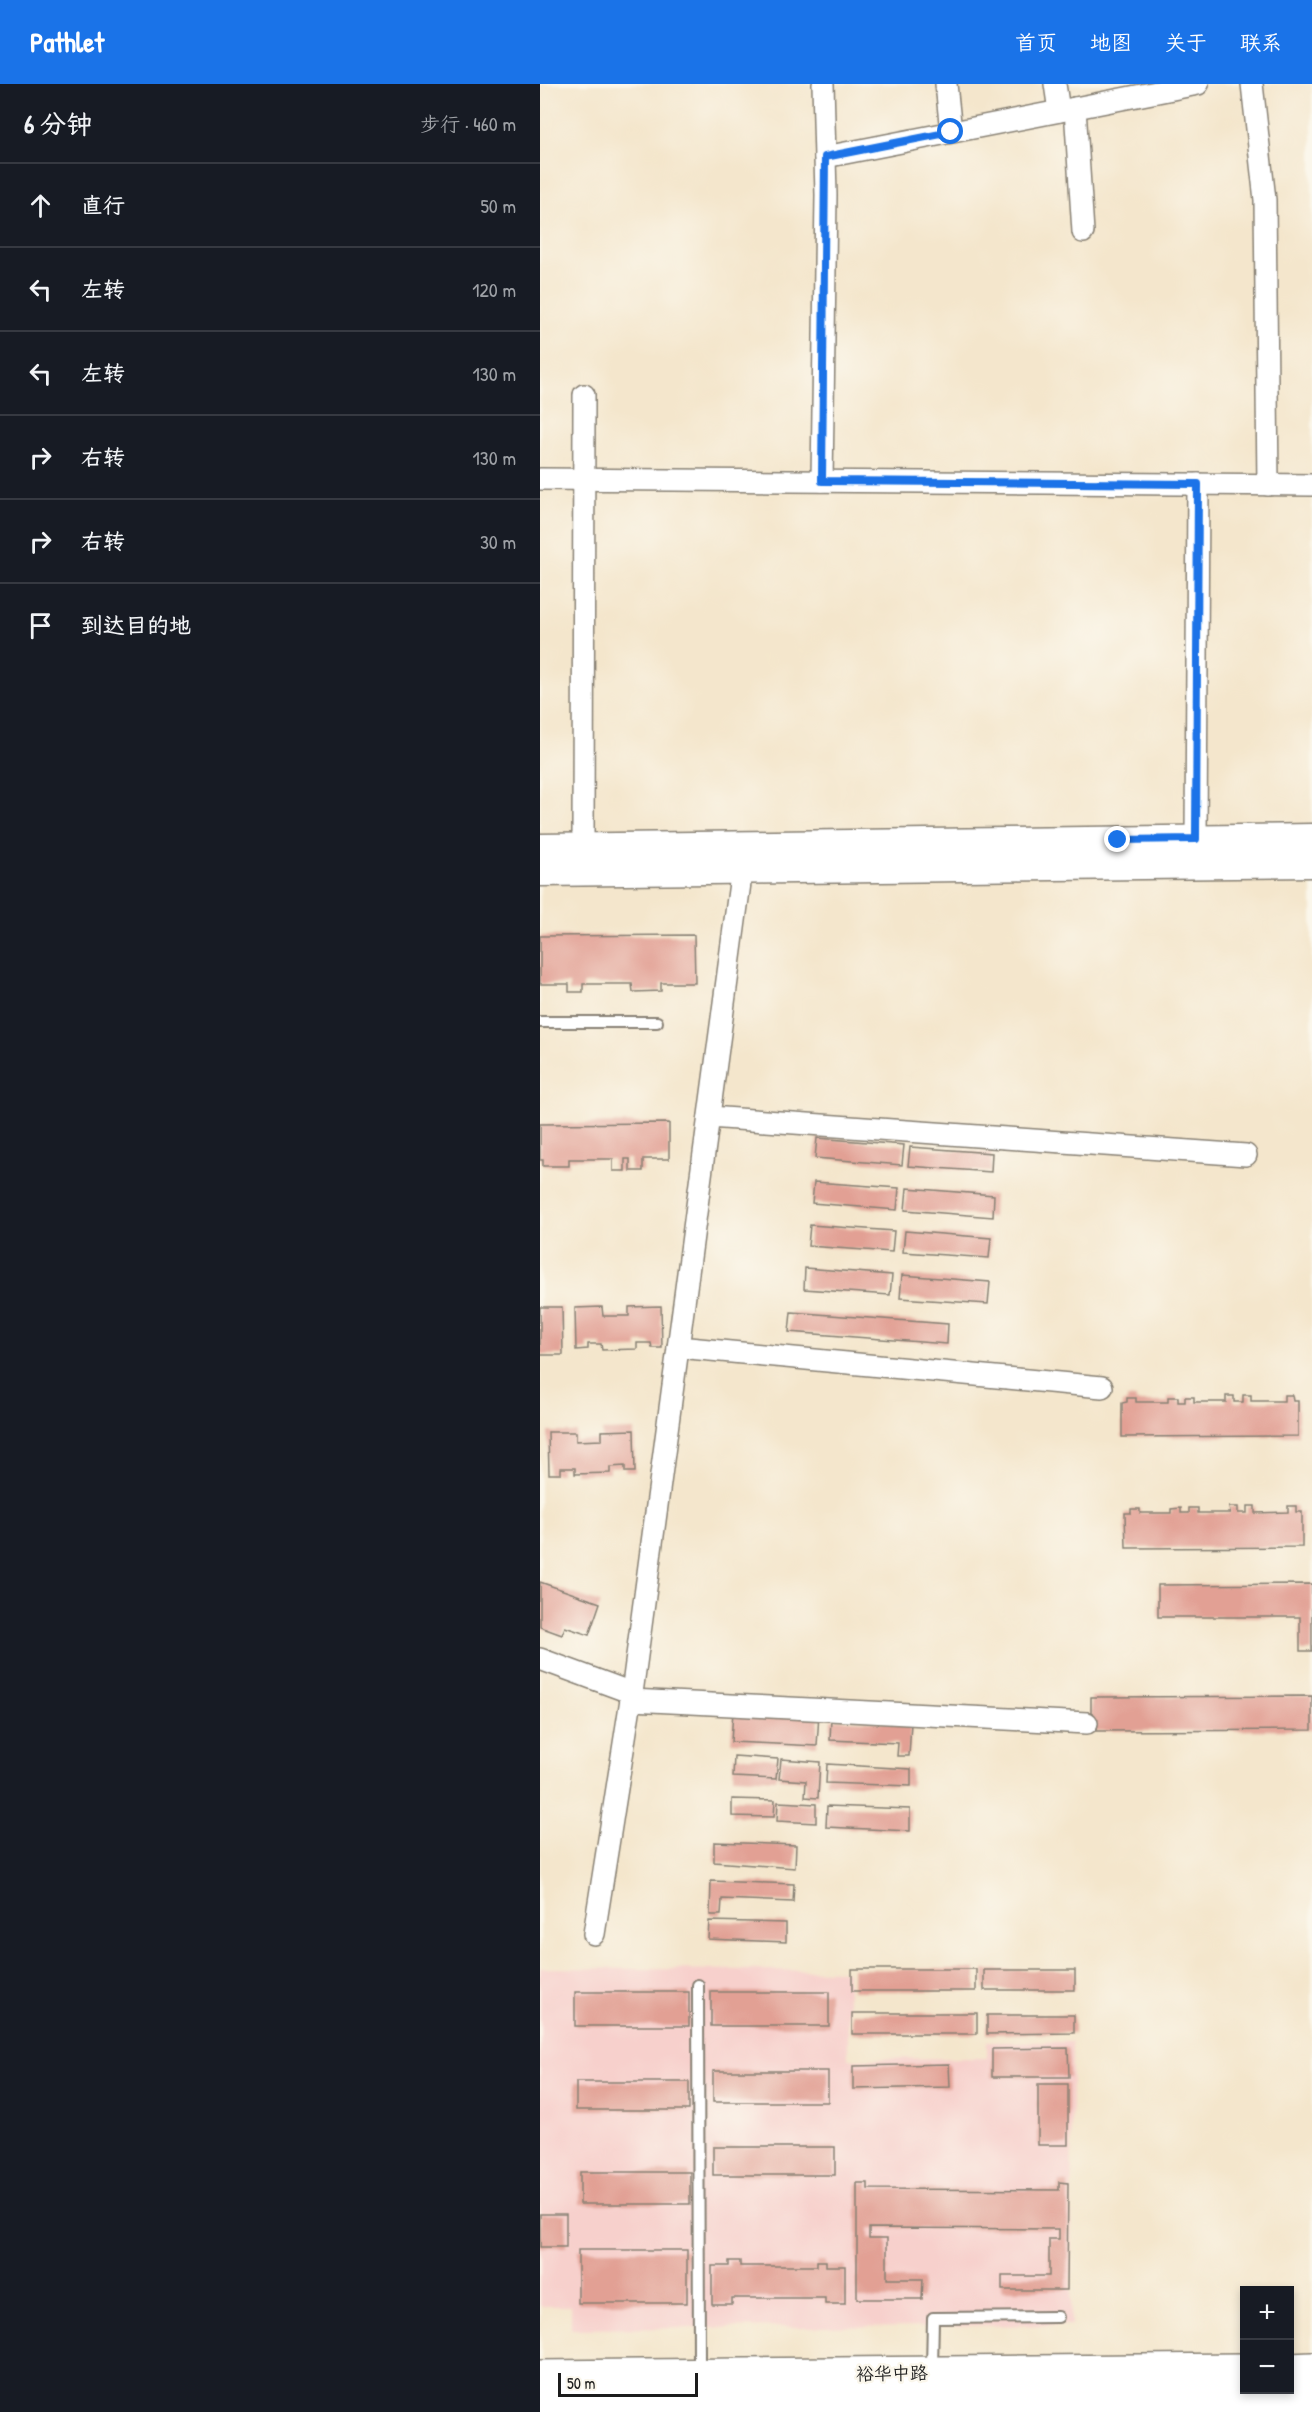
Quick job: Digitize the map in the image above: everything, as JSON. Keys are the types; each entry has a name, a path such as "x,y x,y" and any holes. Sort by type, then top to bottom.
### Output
{"main road":[{"path":"540,849 1312,839"},
{"path":"540,871 1312,862"},
{"path":"1294,2370 1312,2369"},
{"name":"裕华中路","path":"540,2377 1240,2370"},
{"name":"裕华中路","path":"540,2405 659,2408 981,2407 1312,2398"}],"street":[{"path":"822,481 825,157 823,84"},
{"path":"945,84 951,132"},
{"path":"1055,84 1067,110 1083,232"},
{"path":"825,157 1198,84"},
{"path":"1252,84 1265,200 1268,485"},
{"path":"583,848 584,395"},
{"path":"540,479 1312,485"},
{"path":"1196,839 1198,484"},
{"path":"594,1934 631,1697 742,868"},
{"path":"709,1117 1246,1155"},
{"path":"678,1347 1102,1387"},
{"path":"540,1659 631,1697 1088,1723"}],"lane":[{"path":"540,1022 657,1022"},
{"path":"698,1985 699,2375"},
{"path":"932,2373 933,2318 1058,2317"}],"shaded area":[{"path":"540,1968 848,1971 848,2059 987,2058 987,2042 1072,2042 1071,2325 571,2329 571,2306 540,2306"}],"building":[{"path":"694,935 695,983 661,983 661,991 633,992 632,984 583,984 583,992 569,992 569,984 540,984 540,936"},
{"path":"669,1123 669,1159 643,1159 643,1171 630,1171 630,1159 625,1159 625,1171 613,1171 613,1159 569,1159 569,1166 543,1166 543,1160 540,1160 540,1124"},
{"path":"817,1138 904,1145 902,1165 815,1158"},
{"path":"910,1147 992,1153 991,1172 908,1166"},
{"path":"814,1182 899,1188 897,1210 812,1203"},
{"path":"907,1188 994,1195 993,1217 905,1210"},
{"path":"810,1225 894,1231 892,1252 808,1246"},
{"path":"905,1231 991,1238 989,1258 903,1252"},
{"path":"805,1268 892,1275 890,1295 804,1289"},
{"path":"902,1275 990,1282 988,1304 900,1298"},
{"path":"661,1306 662,1348 652,1348 651,1343 637,1343 637,1349 602,1350 601,1344 588,1344 588,1349 576,1350 575,1308 602,1307 603,1316 629,1316 629,1307"},
{"path":"540,1307 562,1307 563,1355 540,1355"},
{"path":"791,1312 948,1324 947,1344 789,1332"},
{"path":"1243,1395 1251,1395 1251,1401 1284,1401 1284,1395 1292,1395 1293,1401 1298,1401 1298,1436 1122,1437 1122,1403 1127,1402 1127,1398 1136,1398 1136,1402 1168,1402 1168,1397 1178,1397 1178,1402 1185,1402 1185,1397 1194,1397 1194,1402 1226,1402 1226,1396 1234,1396 1234,1402 1243,1402"},
{"path":"634,1430 635,1472 625,1472 625,1466 610,1467 610,1473 575,1474 575,1468 561,1468 561,1474 549,1474 548,1432 576,1432 576,1441 602,1440 602,1431"},
{"path":"1247,1506 1255,1506 1255,1513 1288,1512 1288,1506 1296,1506 1296,1512 1302,1512 1302,1547 1126,1548 1125,1513 1131,1513 1131,1509 1140,1509 1140,1513 1171,1513 1171,1509 1181,1508 1181,1513 1189,1513 1189,1508 1198,1508 1198,1513 1230,1513 1229,1507 1238,1507 1238,1513 1247,1513"},
{"path":"540,1582 600,1603 589,1635 565,1627 562,1635 540,1627"},
{"path":"1312,1584 1312,1651 1300,1651 1300,1617 1158,1617 1158,1585"},
{"path":"1312,1696 1312,1730 1091,1731 1091,1697"},
{"path":"733,1711 819,1714 817,1746 731,1742"},
{"path":"831,1719 911,1723 909,1756 897,1756 898,1743 830,1740"},
{"path":"734,1756 778,1759 776,1779 733,1777"},
{"path":"781,1759 820,1762 818,1798 805,1797 806,1781 779,1779"},
{"path":"827,1764 911,1769 911,1786 826,1783"},
{"path":"732,1799 775,1800 774,1817 732,1816"},
{"path":"778,1802 816,1804 816,1823 777,1821"},
{"path":"827,1806 910,1809 910,1831 826,1827"},
{"path":"714,1842 796,1845 795,1868 714,1862"},
{"path":"711,1881 794,1884 793,1902 722,1899 721,1915 710,1915"},
{"path":"709,1921 786,1923 786,1942 708,1939"},
{"path":"852,1969 976,1969 976,1991 852,1991"},
{"path":"984,1970 1075,1970 1075,1990 984,1990"},
{"path":"575,1992 689,1992 689,2026 575,2026"},
{"path":"711,1992 829,1992 829,2026 711,2026"},
{"path":"852,2013 977,2013 977,2034 852,2034"},
{"path":"987,2015 1074,2015 1074,2033 987,2034"},
{"path":"1068,2048 1069,2077 992,2077 992,2049"},
{"path":"949,2064 950,2087 853,2089 853,2066"},
{"path":"713,2071 828,2071 828,2102 713,2102"},
{"path":"576,2082 689,2082 689,2110 576,2110"},
{"path":"1038,2084 1068,2084 1068,2145 1038,2145"},
{"path":"713,2147 835,2147 835,2175 713,2175"},
{"path":"580,2172 690,2172 690,2204 580,2204"},
{"path":"1059,2182 1068,2183 1067,2290 1002,2290 1002,2276 1049,2276 1049,2239 1059,2239 1059,2229 869,2228 869,2238 887,2238 887,2279 923,2279 922,2299 857,2299 857,2183 868,2183 868,2189 1059,2190"},
{"path":"540,2214 566,2214 566,2247 540,2247"},
{"path":"578,2250 687,2250 687,2303 578,2303"},
{"path":"729,2261 740,2261 740,2266 817,2266 817,2261 826,2261 826,2266 845,2266 845,2304 825,2304 825,2298 732,2298 732,2304 712,2304 712,2266 729,2266"}],"route":[{"path":"951,132 825,157 822,481 1198,484 1196,839 1118,840"}]}
